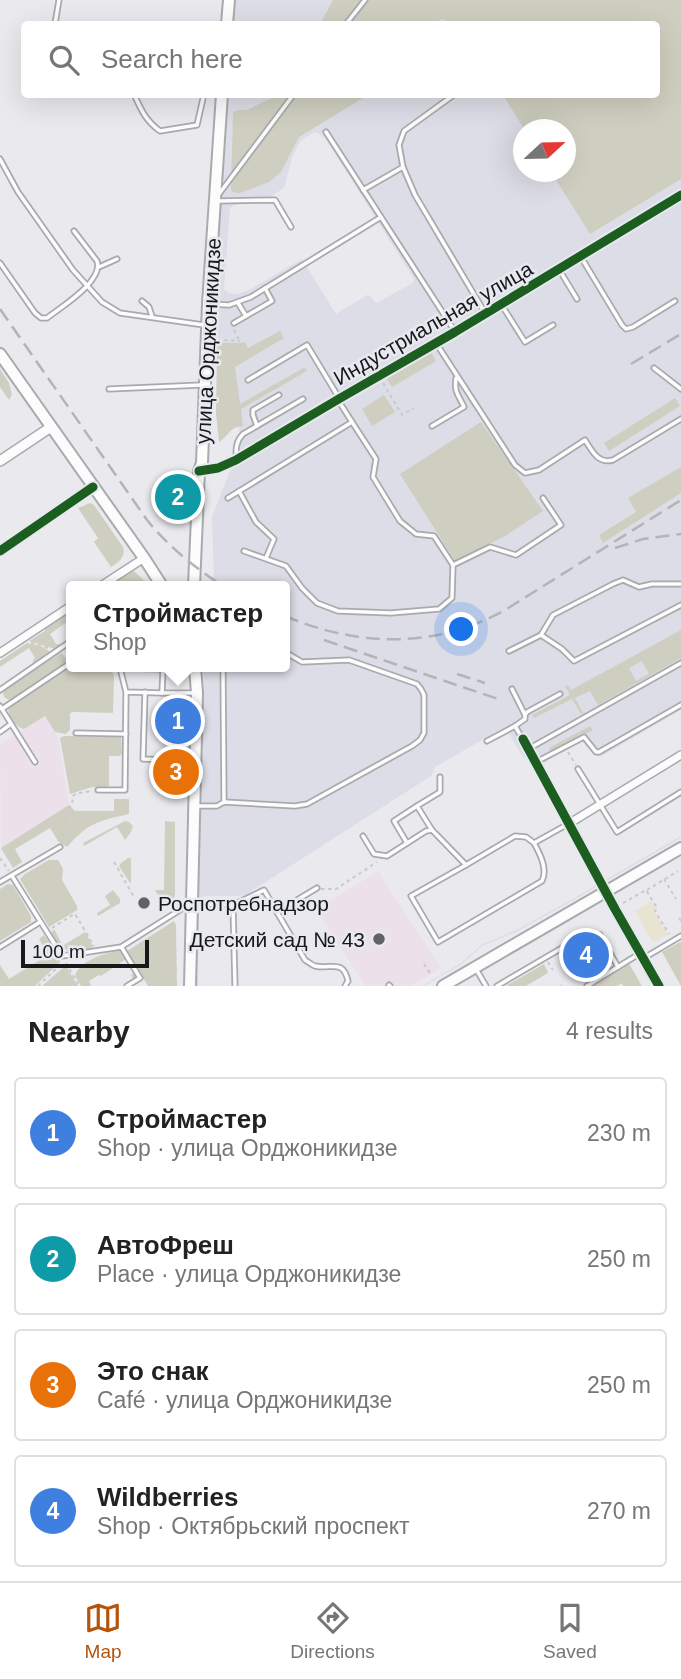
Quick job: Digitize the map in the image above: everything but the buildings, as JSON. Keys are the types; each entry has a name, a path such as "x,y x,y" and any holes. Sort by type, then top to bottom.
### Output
{"main road":[{"path":"227,21 229,0"},
{"name":"улица Орджоникидзе","path":"194,581 222,98"},
{"path":"0,354 159,581"},
{"path":"190,986 195,672"},
{"path":"443,986 680,850"}],"street":[{"name":"Индустриальная улица","path":"199,471 218,468 236,460 486,314 681,195"},
{"path":"0,461 51,427"},
{"path":"0,551 93,487"},
{"path":"109,581 144,558"},
{"path":"0,653 66,609"},
{"path":"523,739 659,986"},
{"path":"570,823 681,755"}],"lane":[{"path":"56,21 59,0"},
{"path":"348,21 365,0"},
{"path":"137,98 143,115 160,131 197,125 203,98"},
{"path":"215,200 291,98"},
{"path":"449,98 404,131 399,145 403,167 415,195 486,314"},
{"path":"326,132 455,332"},
{"path":"0,159 18,192 73,270 102,302 120,313 207,326"},
{"path":"363,190 403,167"},
{"path":"215,200 275,200 292,227"},
{"path":"208,304 229,305 251,297 381,217"},
{"path":"0,263 34,313 41,318 47,318 88,286 98,272 99,267 74,230"},
{"path":"580,256 626,328 633,327 675,301"},
{"path":"99,267 117,259"},
{"path":"559,269 577,299"},
{"path":"234,323 272,301 265,288"},
{"path":"142,301 149,307 152,318"},
{"path":"238,302 246,316"},
{"path":"501,304 525,342 553,325"},
{"path":"436,343 515,465 526,473 539,470 585,439 600,460 613,460 681,419"},
{"path":"244,551 286,566 317,603 338,611 391,613 439,609 452,598 453,565 434,536 416,534 400,521 373,477 376,459 307,345 248,380"},
{"path":"654,368 681,389"},
{"path":"432,426 464,407 456,394 457,376"},
{"path":"109,389 205,385"},
{"path":"257,426 253,410 279,395"},
{"path":"236,460 238,439 243,434 303,399"},
{"path":"228,498 352,422"},
{"path":"239,491 256,522 274,539 266,558"},
{"path":"453,565 490,547 516,555 561,525 543,498"},
{"path":"509,651 541,635 553,615 612,583 623,580 639,587 681,584"},
{"path":"541,635 562,649 573,661 681,605"},
{"path":"0,690 66,644"},
{"path":"194,806 217,806 223,802 295,806 307,804 420,740 424,733 424,695 416,684 349,660 302,662 290,655"},
{"path":"528,748 681,663"},
{"path":"35,762 1,708 66,667"},
{"path":"98,790 125,790 126,692 121,672"},
{"path":"162,693 163,672"},
{"path":"223,672 223,802"},
{"path":"512,689 525,715"},
{"path":"126,692 197,693"},
{"path":"145,692 143,759 195,761"},
{"path":"487,741 525,719 527,712 561,694"},
{"path":"536,762 584,737 596,752 599,752 681,705"},
{"path":"0,732 11,724"},
{"path":"515,726 523,739"},
{"path":"76,733 126,734"},
{"path":"578,769 617,832 681,792"},
{"path":"407,843 394,821 440,792 440,777"},
{"path":"417,806 432,830 466,865"},
{"path":"534,843 570,823"},
{"path":"363,836 374,854 387,856 426,831 432,830"},
{"path":"515,836 526,837 534,843 545,870 542,881 439,942 411,896 515,836"},
{"path":"0,883 60,847"},
{"path":"12,876 63,958 121,947 191,903 233,905 264,890 305,960 314,966 341,967 348,981 345,986"},
{"path":"277,912 317,888"},
{"path":"233,905 235,986"},
{"path":"0,947 40,922"},
{"path":"497,986 584,934"},
{"path":"600,935 618,967"},
{"path":"587,986 618,967 681,936"},
{"path":"121,947 140,978 127,986"},
{"path":"475,967 486,986"}],"path":[{"path":"215,340 240,341 231,325 234,323"},
{"path":"379,375 402,415 414,408"},
{"path":"16,643 36,643 58,650"},
{"path":"69,672 65,722 69,733 76,733"},
{"path":"565,747 578,769"},
{"path":"60,847 67,811 73,796 98,790"},
{"path":"317,888 336,889 387,856"},
{"path":"0,858 12,876"},
{"path":"114,862 134,897"},
{"path":"623,903 678,871"},
{"path":"664,879 676,899"},
{"path":"646,890 669,935"},
{"path":"27,900 67,907 75,914 97,950"},
{"path":"46,932 75,914"},
{"path":"584,934 593,947"},
{"path":"569,944 577,956"},
{"path":"545,957 553,970"},
{"path":"38,986 63,958 79,986"},
{"path":"424,964 431,975"},
{"path":"140,978 179,968"}],"shaded area":[{"path":"234,0 681,0 681,710 602,756 598,757 587,742 581,741 544,763 532,762 523,757 505,727 435,767 431,776 247,894 204,896 199,906 196,986 204,672 290,672 290,581 214,581 212,517 241,442 229,361 212,326 228,98 660,98 660,21 232,21","holes":["315,132 325,138 414,279 413,283 376,303 367,295 336,314 302,259 249,290 238,294 229,293 224,289 230,208 267,199 284,188 298,145"]},
{"path":"333,0 681,0 681,179 590,234 557,182 576,182 576,119 518,119 505,98 660,98 660,21 322,21"},
{"path":"272,98 363,98 299,137 281,172 269,182 235,193 231,190 233,112 247,110"},
{"path":"280,331 284,338 235,367 240,404 305,367 307,371 241,409 243,426 232,430 219,442 216,413 217,343 245,342 248,348"},
{"path":"430,350 436,361 392,387 385,376"},
{"path":"0,369 9,383 12,395 9,400 0,387"},
{"path":"384,395 395,412 372,426 362,409"},
{"path":"675,398 680,406 609,451 604,443"},
{"path":"481,422 543,511 505,536 455,561 400,474"},
{"path":"681,467 681,493 603,543 599,535 636,512 628,498"},
{"path":"90,503 123,547 123,556 111,567 94,542 98,538 78,508"},
{"path":"134,571 145,581 114,581 127,572"},
{"path":"66,612 66,623 50,634 61,647 55,649 29,641 45,631 45,627"},
{"path":"681,630 681,658 598,705 590,691 575,698 583,713 581,714 572,699 534,718 532,715 570,695 565,686 568,685 571,690","holes":["642,661 649,674 636,681 629,668"]},
{"path":"27,643 44,648 49,651 48,654 33,663 35,658 29,648 0,667 0,661"},
{"path":"62,653 66,664 10,700 5,698 5,689"},
{"path":"65,670 113,673 113,713 72,712 70,729 66,734 55,732 45,716 24,729 15,723 10,717 9,707"},
{"path":"45,716 58,737 69,805 1,848 0,744"},
{"path":"590,726 593,730 551,753 549,748"},
{"path":"121,737 122,754 109,756 109,786 92,787 70,794 60,738"},
{"path":"114,799 129,799 129,814 94,824 67,847 58,841 50,828 15,849 22,862 13,868 1,848 69,805 75,811 114,811"},
{"path":"125,821 133,826 125,840 117,827 84,846 83,843"},
{"path":"165,821 175,822 175,895 165,907 155,890 164,890"},
{"path":"681,836 518,931 482,946 462,964 422,986 461,963 481,945 518,929"},
{"path":"131,858 131,883 119,866"},
{"path":"49,860 58,860 63,869 62,880 77,910 49,927 20,879"},
{"name":"Детский сад № 43","path":"378,871 441,968 410,986 366,986 316,910"},
{"path":"8,884 13,885 31,916 31,922 0,941 0,889"},
{"path":"113,890 120,903 98,916 97,913 110,905 105,896"},
{"path":"174,921 177,986 148,986 127,951"},
{"path":"54,929 64,948 64,945 85,932 93,946 70,952 65,949 62,951 51,934"},
{"path":"44,935 60,962 35,986 0,986 0,965 9,979 48,955 39,939"},
{"path":"681,943 681,986 662,952"},
{"path":"120,950 126,959 89,981 91,986 81,986 75,976 82,965 94,958"},
{"path":"126,959 138,977 134,980 131,975 134,973"},
{"path":"628,962 642,986 623,986 622,983 617,986 588,986 623,968"},
{"path":"544,964 548,973 526,986 506,986"},
{"path":"65,966 78,986 42,986"}],"sand":[{"path":"651,901 668,935 655,942 635,911"}],"railway":[{"path":"0,309 147,520 182,556 216,581"},
{"path":"631,364 681,334"},
{"path":"290,618 340,634 368,638 424,637 451,632 505,610 681,500"},
{"path":"615,548 643,539 681,534"},
{"path":"324,640 501,700"},
{"path":"457,674 485,683"}],"cycle path":[{"path":"199,471 218,468 236,460 681,195"},
{"path":"0,551 93,487"},
{"path":"523,739 659,986"}],"place":[{"name":"АвтоФреш","path":"178,497"},
{"name":"Строймастер","path":"178,721"},
{"name":"Это снак","path":"176,772"},
{"name":"Роспотребнадзор","path":"144,903"},
{"name":"Детский сад № 43","path":"379,939"},
{"name":"Wildberries","path":"586,955"}]}
